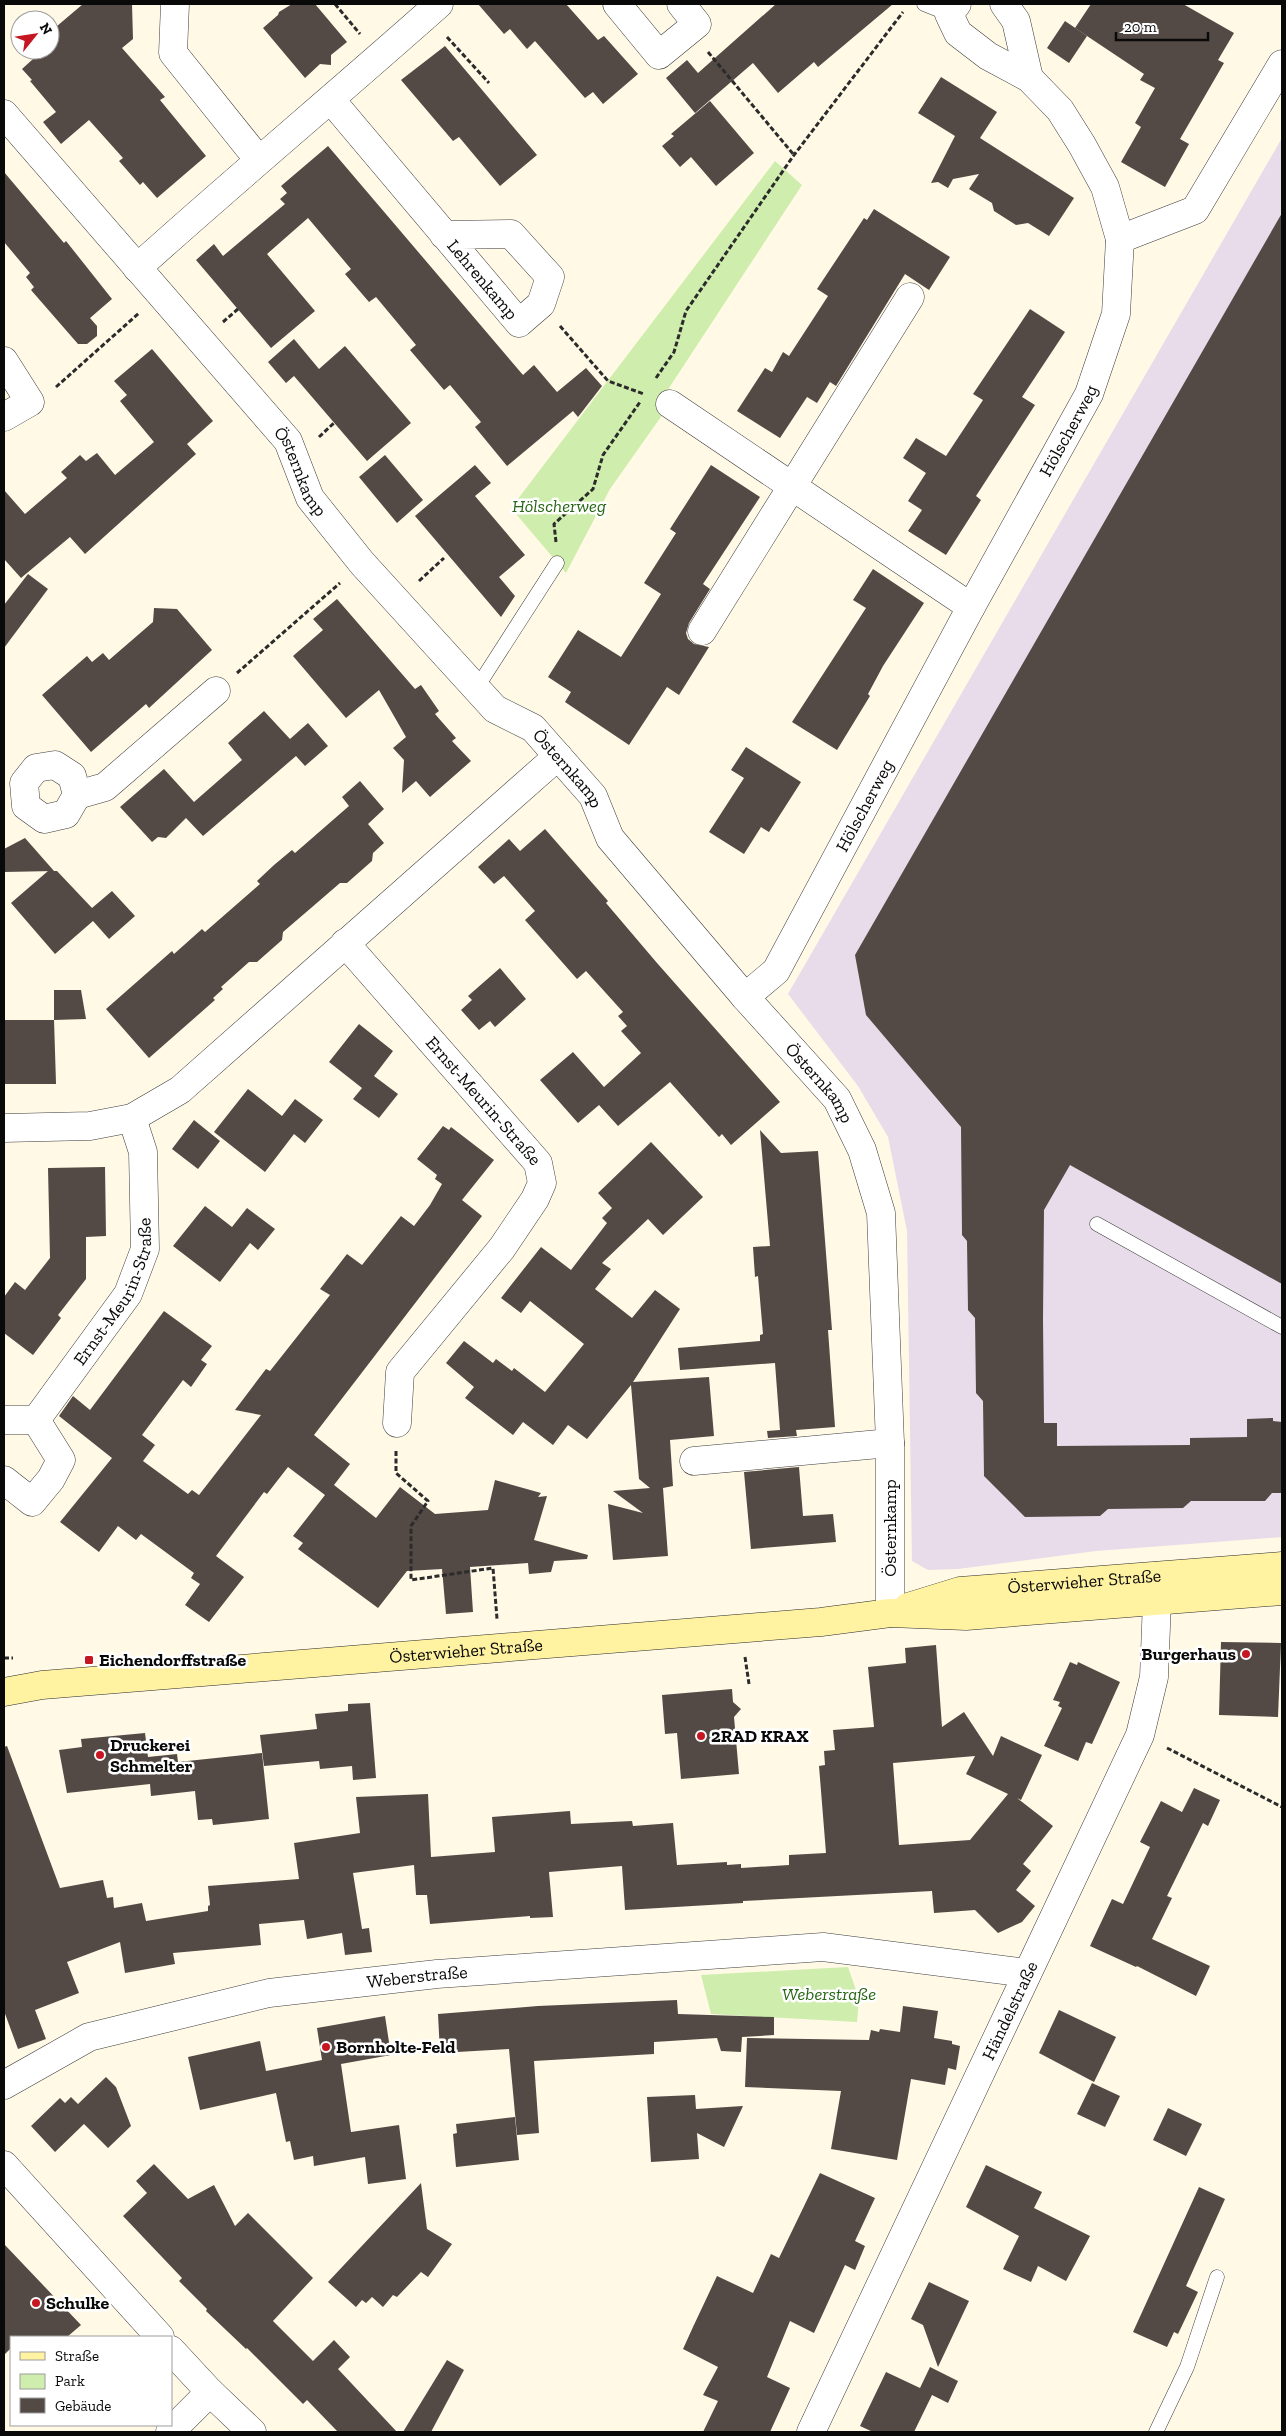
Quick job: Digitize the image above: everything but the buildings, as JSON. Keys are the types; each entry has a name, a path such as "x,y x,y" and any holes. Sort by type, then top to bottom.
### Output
{"street":[{"path":"175,4 173,53 258,159"},
{"path":"617,4 660,55 697,24 681,4"},
{"path":"1004,4 1016,21 1029,78"},
{"path":"137,268 258,159 330,100 433,9"},
{"name":"Hölscherweg","path":"745,997 776,971 971,607 1089,394 1116,314 1120,239 1105,186 1060,110 1029,78 988,56 958,33 953,9"},
{"path":"1120,239 1195,210 1282,64"},
{"name":"Lehrenkamp","path":"330,100 444,235 519,323 541,304 550,278 511,234 444,235"},
{"name":"Östernkamp","path":"4,114 288,441 310,498 362,562 495,709 533,728 558,756 593,796 610,838 745,997 837,1099 862,1150 881,1213 890,1443 890,1613"},
{"path":"702,631 910,297"},
{"path":"4,361 30,402 4,418"},
{"path":"660,396 971,607"},
{"path":"77,795 72,776 56,765 36,768 14,778 26,806 44,819 66,814 77,795 105,787 216,691"},
{"path":"4,1128 90,1126 132,1118 180,1090 558,756"},
{"name":"Ernst-Meurin-Straße","path":"345,943 538,1163 542,1183 535,1199 502,1248 400,1372 397,1423"},
{"name":"Ernst-Meurin-Straße","path":"36,1420 128,1294 145,1249 143,1152 132,1118"},
{"path":"4,1420 36,1420 61,1460 51,1479 32,1502 4,1480"},
{"path":"694,1461 890,1443"},
{"name":"Österwieher Straße","path":"1157,1588 1282,1566"},
{"name":"Österwieher Straße","path":"4,1692 42,1685 802,1623 890,1613 960,1591 1157,1588 1282,1591"},
{"name":"Händelstraße","path":"811,2432 1140,1735 1154,1677 1157,1588"},
{"name":"Österwieher Straße","path":"4,1679 42,1685"},
{"name":"Weberstraße","path":"4,2085 89,2037 269,1993 428,1975 823,1947 1027,1973"},
{"path":"4,2165 159,2336"},
{"path":"172,2351 210,2392 252,2432"},
{"path":"170,2432 210,2392"}],"lane":[{"path":"918,6 953,9"},
{"path":"476,689 557,562"},
{"path":"1097,1224 1282,1327"},
{"path":"1156,2432 1187,2367 1217,2277"}],"path":[{"path":"335,4 380,56"},
{"path":"655,380 674,352 686,311 794,155 903,12 918,6"},
{"path":"433,9 488,83"},
{"path":"690,30 794,155"},
{"path":"30,402 48,394 160,294"},
{"path":"541,304 608,381 645,395 660,396"},
{"path":"557,562 554,524 593,489 602,455 645,395"},
{"path":"396,600 444,558"},
{"path":"216,691 362,562"},
{"path":"397,1423 396,1473 428,1501 411,1526 411,1580 493,1568 497,1622"},
{"path":"745,1655 750,1684"},
{"path":"1140,1735 1282,1806"}],"shaded area":[{"path":"1282,138 1282,1537 1096,1551 958,1569 928,1570 912,1561 907,1231 888,1137 858,1086 788,994"}],"green space":[{"name":"Hölscherweg","path":"775,161 802,185 667,391 670,404 610,489 566,573 511,508"},
{"name":"Weberstraße","path":"848,1967 859,1999 857,2022 711,2014 701,1975"}],"place":[{"name":"Burgerhaus","path":"1246,1654"},
{"name":"Eichendorffstraße","path":"89,1660"},
{"name":"2RAD KRAX","path":"701,1736"},
{"name":"Druckerei Schmelter","path":"100,1755"},
{"name":"Bornholte-Feld","path":"326,2047"},
{"name":"Schulke","path":"36,2303"}]}
